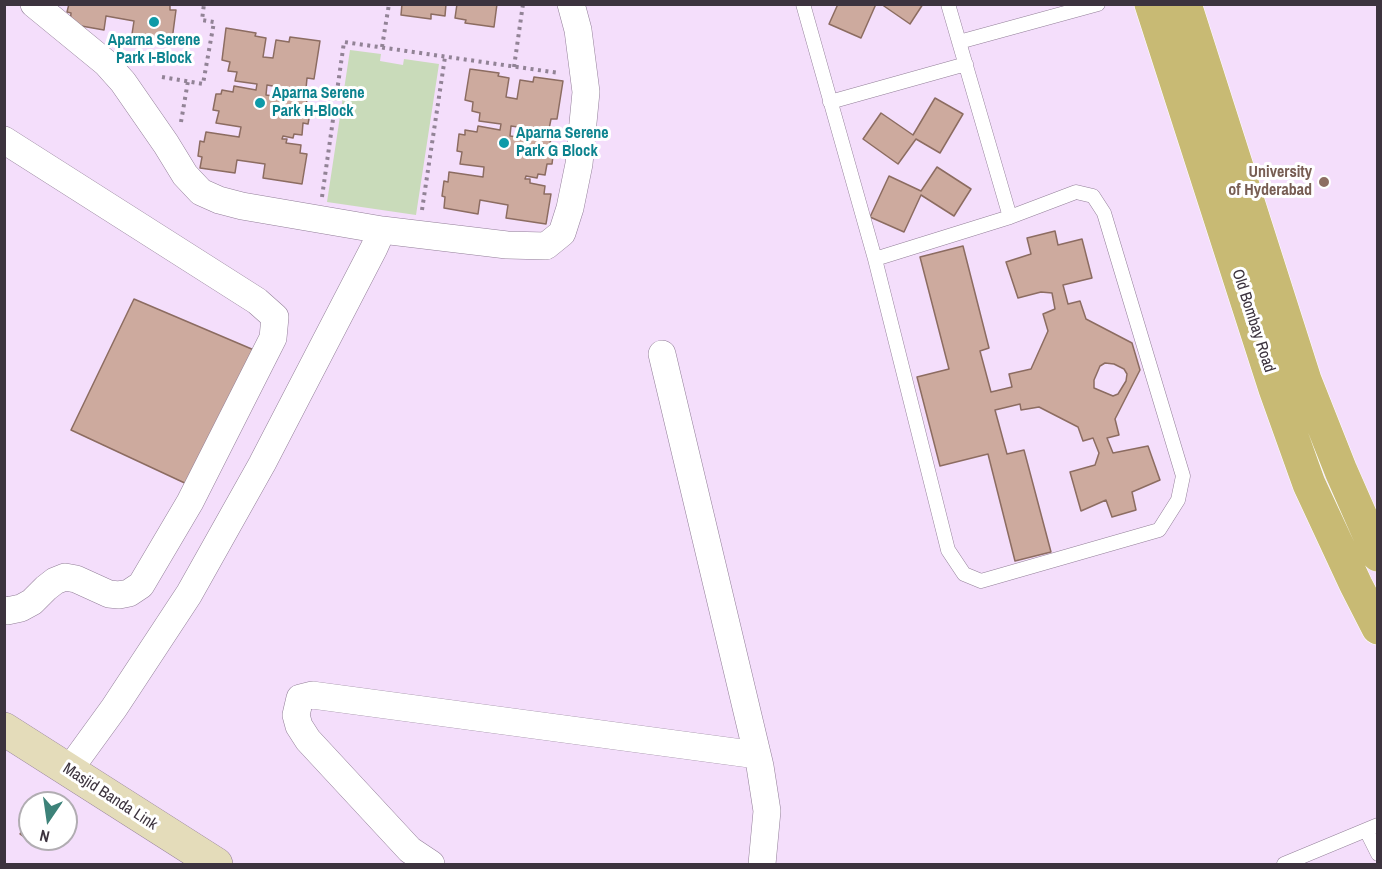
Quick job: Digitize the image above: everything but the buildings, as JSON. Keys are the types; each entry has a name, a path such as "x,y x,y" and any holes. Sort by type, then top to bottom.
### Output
{"main road":[{"name":"Old Bombay Road","path":"1151,4 1275,389 1309,484 1377,628"},
{"name":"Old Bombay Road","path":"1185,4 1305,380 1377,555"},
{"name":"Masjid Banda Link","path":"4,729 216,864"}],"street":[{"path":"34,4 106,63 166,144 185,175 201,192 242,206 382,230 507,245 546,246 562,232 570,208 579,164 586,92 578,30 571,4"},
{"path":"4,140 256,300 275,317 273,338 190,502 141,585 129,594 119,596 65,577 55,581 32,602 21,608 4,610"},
{"path":"69,770 114,708 189,594 262,464 382,230"},
{"path":"662,354 758,755 767,811 762,864"},
{"path":"431,864 410,849 308,740 299,726 296,715 300,698 312,695 758,755"}],"lane":[{"path":"803,4 875,259 948,550 964,574 981,581 1159,530 1178,500 1183,477 1104,213 1093,196 1076,192 1010,218 875,259"},
{"path":"948,4 1010,218"},
{"path":"959,42 1098,4"},
{"path":"831,102 966,64"},
{"path":"1284,864 1371,828 1377,854"}],"path":[{"path":"162,77 203,84 214,22 202,20 204,4"},
{"path":"382,48 389,4"},
{"path":"514,67 523,4"},
{"path":"319,219 345,42 584,77"},
{"path":"418,234 445,57"}],"green space":[{"path":"350,50 381,54 380,61 403,65 404,59 439,64 416,215 327,202"}],"place":[{"name":"Aparna Serene Park I-Block","path":"154,22"},
{"name":"Aparna Serene Park H-Block","path":"260,103"},
{"name":"Aparna Serene Park G Block","path":"504,143"},
{"name":"University of Hyderabad","path":"1324,182"}]}
